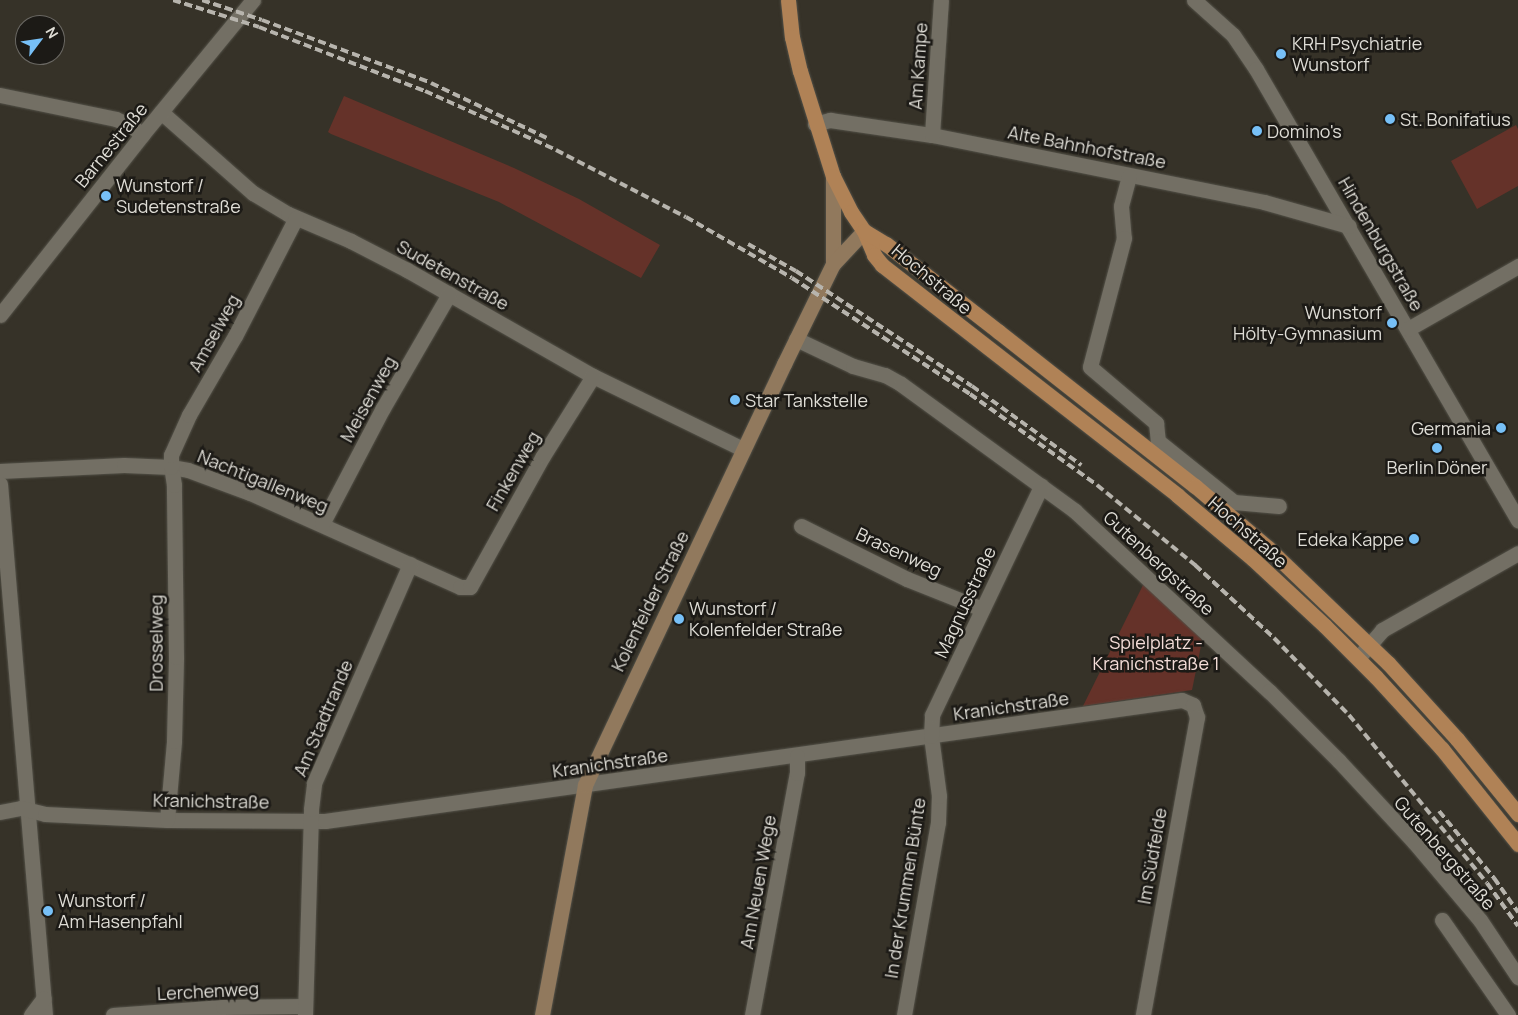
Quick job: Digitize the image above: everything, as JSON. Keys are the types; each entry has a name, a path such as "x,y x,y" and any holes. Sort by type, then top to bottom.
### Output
{"main road":[{"path":"788,0 796,54 815,124 833,176 851,212 864,231"},
{"path":"833,176 833,264"},
{"name":"Kolenfelder Straße","path":"542,1015 585,785 743,449 833,264 864,231"},
{"name":"Hochstraße","path":"864,231 886,244 1195,486 1268,548 1371,645 1457,739 1518,814"},
{"name":"Hochstraße","path":"864,231 874,255 897,278 1177,495 1253,559 1358,658 1442,749 1518,844"}],"street":[{"name":"Barnestraße","path":"0,315 142,135 253,0"},
{"name":"Am Kampe","path":"932,135 941,0"},
{"name":"Hindenburgstraße","path":"1194,0 1232,35 1256,69 1349,226 1518,520"},
{"path":"0,95 116,119 133,127 142,135"},
{"name":"Sudetenstraße","path":"161,112 253,193 296,218 351,241 450,294 593,376 743,449"},
{"name":"Alte Bahnhofstraße","path":"815,124 830,120 932,135 1264,202 1349,226"},
{"path":"1129,176 1121,206 1124,238 1090,367 1156,423 1158,441 1234,502 1279,506"},
{"name":"Amselweg","path":"171,467 175,442 235,336 296,218"},
{"path":"1408,329 1518,266"},
{"name":"Meisenweg","path":"322,524 383,408 450,294"},
{"name":"Gutenbergstraße","path":"796,339 853,366 885,375 901,384 1075,511 1206,631 1339,761 1414,842 1480,920 1518,977"},
{"name":"Finkenweg","path":"470,587 543,456 593,376"},
{"name":"Nachtigallenweg","path":"0,471 72,466 171,467 188,470 250,493 460,587 470,587"},
{"name":"Drosselweg","path":"168,820 174,741 176,657 174,485 171,467"},
{"path":"0,484 46,1015"},
{"name":"Magnusstraße","path":"931,736 932,715 1041,486"},
{"name":"Brasenweg","path":"801,526 907,579 982,609"},
{"path":"1358,658 1382,630 1518,553"},
{"name":"Am Stadtrande","path":"305,1011 314,783 410,564"},
{"name":"Kranichstraße","path":"0,812 21,808 45,814 168,820 325,822 1182,700 1193,705"},
{"name":"Im Südfelde","path":"1143,1015 1197,717 1193,705"},
{"name":"In der Krummen Bünte","path":"904,1015 938,822 939,796 931,736"},
{"name":"Am Neuen Wege","path":"752,1015 797,773 797,756"},
{"path":"1442,920 1508,1015"},
{"path":"31,1015 44,998"},
{"name":"Lerchenweg","path":"113,1015 223,1007 305,1011"}],"green space":[{"path":"344,96 514,168 579,199 660,245 641,278 499,202 331,134 328,132"},
{"path":"1516,125 1518,129 1518,186 1477,209 1451,161"},
{"name":"Spielplatz - Kranichstraße 1","path":"1145,581 1194,624 1202,641 1192,690 1083,706"}],"railway":[{"path":"173,0 259,27 425,91 556,150 686,217 792,278 970,394 1097,485 1195,565 1274,638 1349,715 1487,883 1518,926"},
{"path":"202,0 262,20 431,83 547,138"},
{"path":"748,244 796,271 972,386 1081,465"},
{"path":"1439,811 1494,878 1518,912"}],"place":[{"name":"KRH Psychiatrie Wunstorf","path":"1281,54"},
{"name":"St. Bonifatius","path":"1390,119"},
{"name":"Domino's","path":"1257,131"},
{"name":"Wunstorf / Sudetenstraße","path":"106,196"},
{"name":"Wunstorf Hölty-Gymnasium","path":"1392,323"},
{"name":"Star Tankstelle","path":"735,400"},
{"name":"Germania","path":"1501,428"},
{"name":"Berlin Döner","path":"1437,448"},
{"name":"Edeka Kappe","path":"1414,539"},
{"name":"Wunstorf / Kolenfelder Straße","path":"679,619"},
{"name":"Wunstorf / Am Hasenpfahl","path":"48,911"}]}
